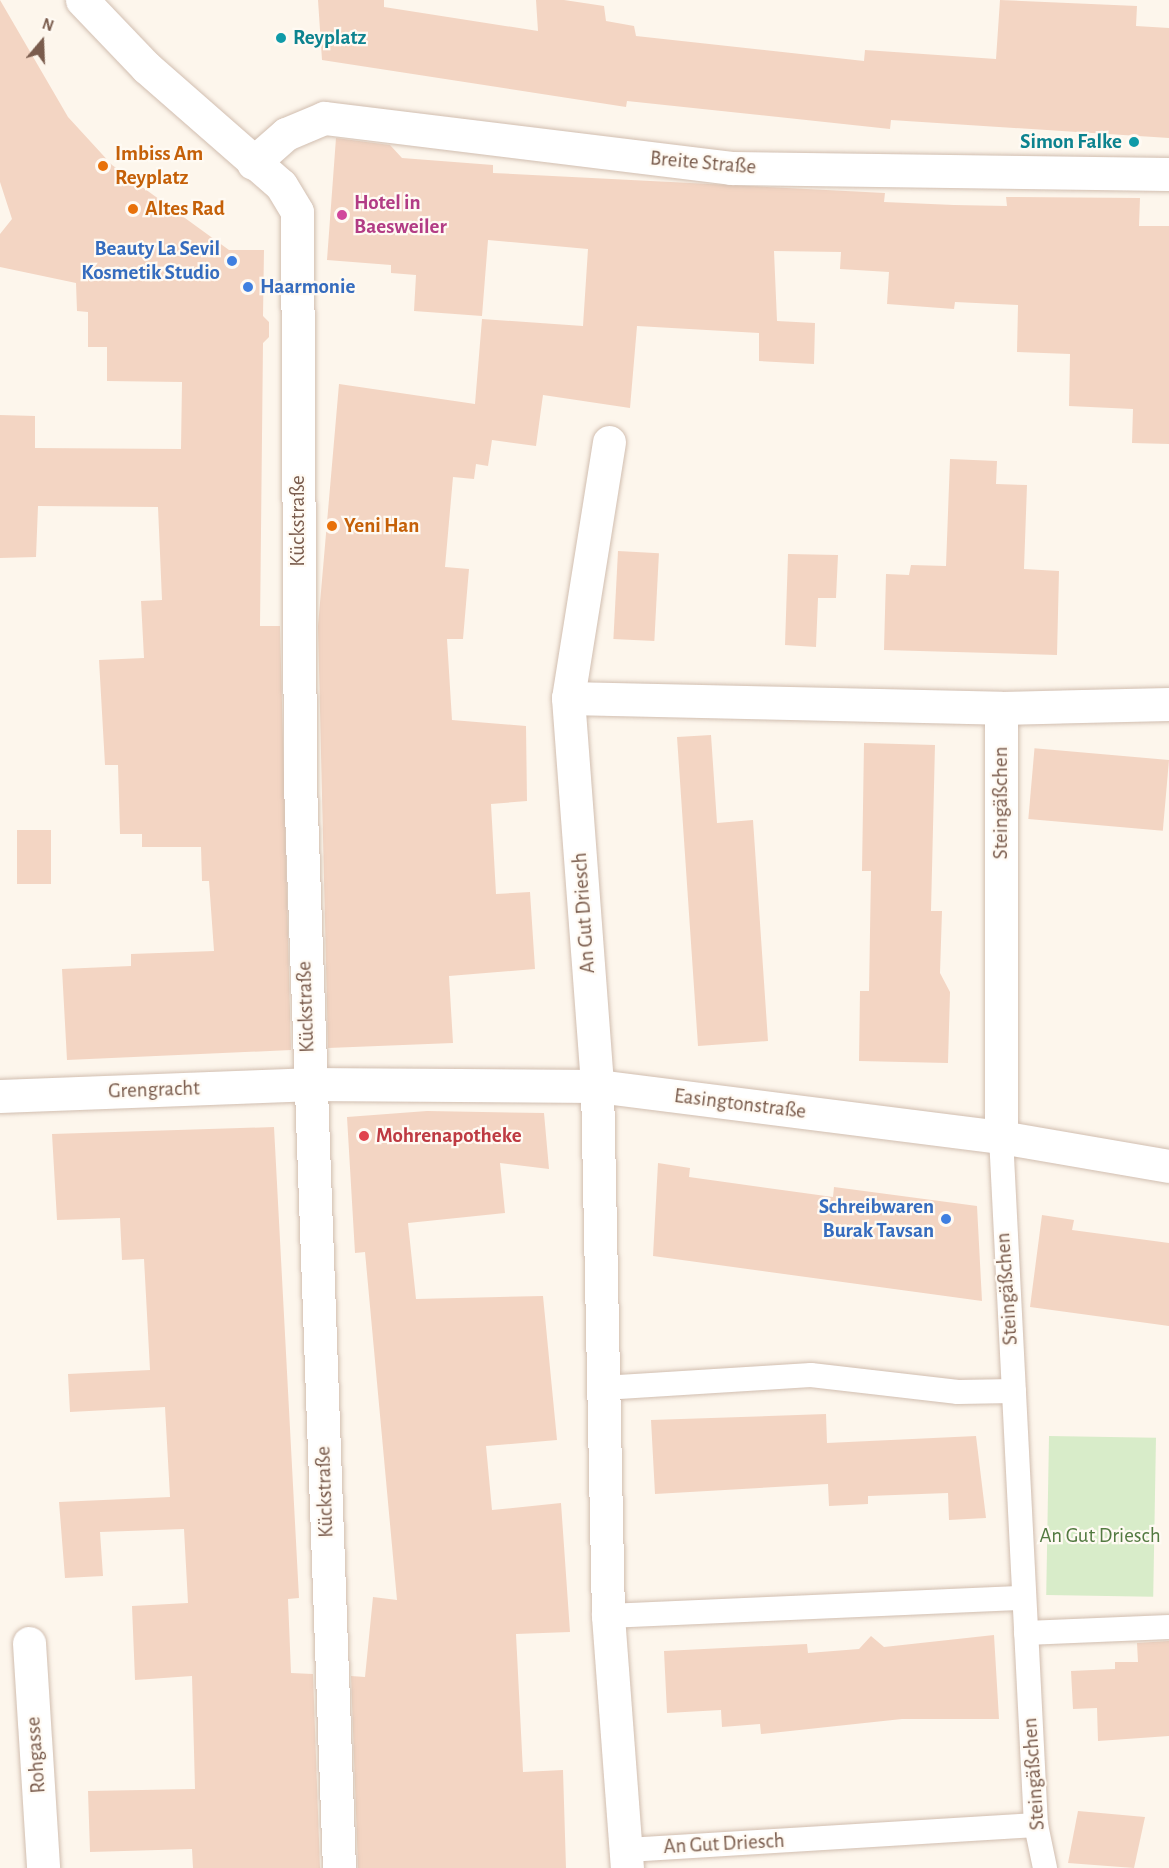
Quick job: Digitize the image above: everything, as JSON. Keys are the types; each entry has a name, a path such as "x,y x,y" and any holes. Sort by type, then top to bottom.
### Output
{"street":[{"path":"82,0 253,163"},
{"name":"Breite Straße","path":"253,163 286,134 324,118 730,168 1169,174"},
{"name":"Kückstraße","path":"253,163 280,185 297,212 300,784 308,1084 339,1868"},
{"name":"An Gut Driesch","path":"609,442 568,698 597,1086 608,1616 627,1859"},
{"path":"568,698 1001,708 1169,704"},
{"name":"Steingäßchen","path":"1001,708 1001,1137"},
{"name":"Easingtonstraße","path":"308,1084 597,1086 1001,1137 1169,1166"},
{"name":"Grengracht","path":"0,1096 308,1084"},
{"name":"Rohgasse","path":"29,1643 43,1868"}],"lane":[{"name":"Steingäßchen","path":"1001,1137 1036,1825 1045,1868"},
{"path":"603,1388 811,1375 958,1392 1014,1391"},
{"path":"608,1616 1024,1598"},
{"path":"1026,1633 1169,1627"},
{"name":"An Gut Driesch","path":"627,1859 1036,1825"}],"green space":[{"name":"An Gut Driesch","path":"1049,1436 1156,1438 1153,1597 1046,1595"}],"building":[{"path":"0,0 68,117 112,165 229,250 264,250 263,316 269,322 269,337 263,343 260,626 280,626 291,1050 67,1060 62,969 131,966 131,954 214,951 209,881 202,881 201,847 142,847 142,834 120,834 118,765 105,765 99,660 144,658 141,601 162,600 158,507 38,506 36,557 0,558 0,415 35,416 35,448 181,449 182,382 107,381 107,347 88,347 88,312 77,311 76,283 0,267 0,234 12,219 0,182"},
{"path":"318,0 384,0 384,7 538,31 536,0 564,0 604,6 606,21 634,26 636,36 864,61 865,50 996,59 1000,0 1137,6 1136,26 1169,28 1169,138 891,120 890,129 627,101 626,107 322,60"},
{"path":"336,138 390,145 402,158 493,165 493,173 885,193 884,202 954,205 1007,206 1006,197 1140,198 1139,226 1169,226 1169,444 1132,443 1133,409 1069,406 1070,354 1017,352 1018,305 955,302 954,309 887,304 889,272 840,269 841,252 774,251 777,321 815,323 814,364 759,361 759,333 637,326 630,408 543,395 536,446 492,440 488,466 476,464 474,479 453,477 445,567 469,569 463,639 447,639 452,720 526,726 527,801 491,804 496,894 530,892 535,969 449,976 453,1043 328,1048 318,626 339,384 475,404 482,319 583,326 588,249 488,240 482,316 414,311 416,275 391,273 391,265 327,260"},
{"path":"950,459 997,461 996,484 1027,485 1024,569 1059,571 1057,655 884,650 886,574 909,575 911,565 946,566"},
{"path":"618,551 659,553 654,641 613,639"},
{"path":"788,554 838,555 836,598 818,598 816,647 785,645"},
{"path":"711,735 717,823 753,820 768,1041 698,1046 677,737"},
{"path":"864,743 935,745 931,911 942,911 940,973 950,992 948,1063 859,1061 860,991 869,991 871,871 862,871"},
{"path":"1035,748 1169,760 1163,831 1028,819"},
{"path":"17,830 51,830 51,884 17,884"},
{"path":"427,1111 544,1113 549,1169 500,1163 505,1213 408,1223 416,1299 543,1296 557,1440 486,1446 492,1510 561,1503 570,1632 516,1634 523,1772 563,1770 566,1868 358,1868 351,1676 365,1677 373,1597 397,1600 365,1252 355,1253 347,1117"},
{"path":"274,1127 299,1598 288,1599 291,1673 313,1674 320,1868 193,1868 192,1849 90,1852 88,1791 195,1789 192,1676 135,1680 132,1606 188,1603 184,1529 100,1532 103,1576 65,1578 59,1502 170,1497 165,1407 70,1412 68,1374 150,1370 144,1259 122,1260 120,1218 57,1220 52,1134"},
{"path":"658,1163 690,1168 689,1177 833,1197 834,1187 977,1206 982,1301 653,1256"},
{"path":"1042,1215 1074,1220 1072,1230 1169,1243 1169,1326 1030,1307"},
{"path":"826,1414 827,1443 976,1436 986,1518 949,1520 948,1493 868,1496 868,1504 829,1506 828,1484 655,1494 651,1420"},
{"path":"994,1635 999,1719 902,1719 761,1734 760,1724 722,1727 721,1710 667,1713 664,1651 807,1644 808,1653 859,1649 871,1636 884,1647"},
{"path":"1169,1641 1169,1736 1098,1741 1097,1708 1073,1709 1071,1671 1115,1669 1115,1662 1138,1662 1137,1643"},
{"path":"1078,1811 1145,1817 1134,1868 1068,1863"}],"place":[{"name":"Reyplatz","path":"281,38"},
{"name":"Simon Falke","path":"1134,142"},
{"name":"Imbiss Am Reyplatz","path":"103,166"},
{"name":"Altes Rad","path":"133,209"},
{"name":"Hotel in Baesweiler","path":"342,215"},
{"name":"Beauty La Sevil Kosmetik Studio","path":"232,261"},
{"name":"Haarmonie","path":"248,287"},
{"name":"Yeni Han","path":"332,526"},
{"name":"Mohrenapotheke","path":"364,1136"},
{"name":"Schreibwaren Burak Tavsan","path":"946,1219"}]}
